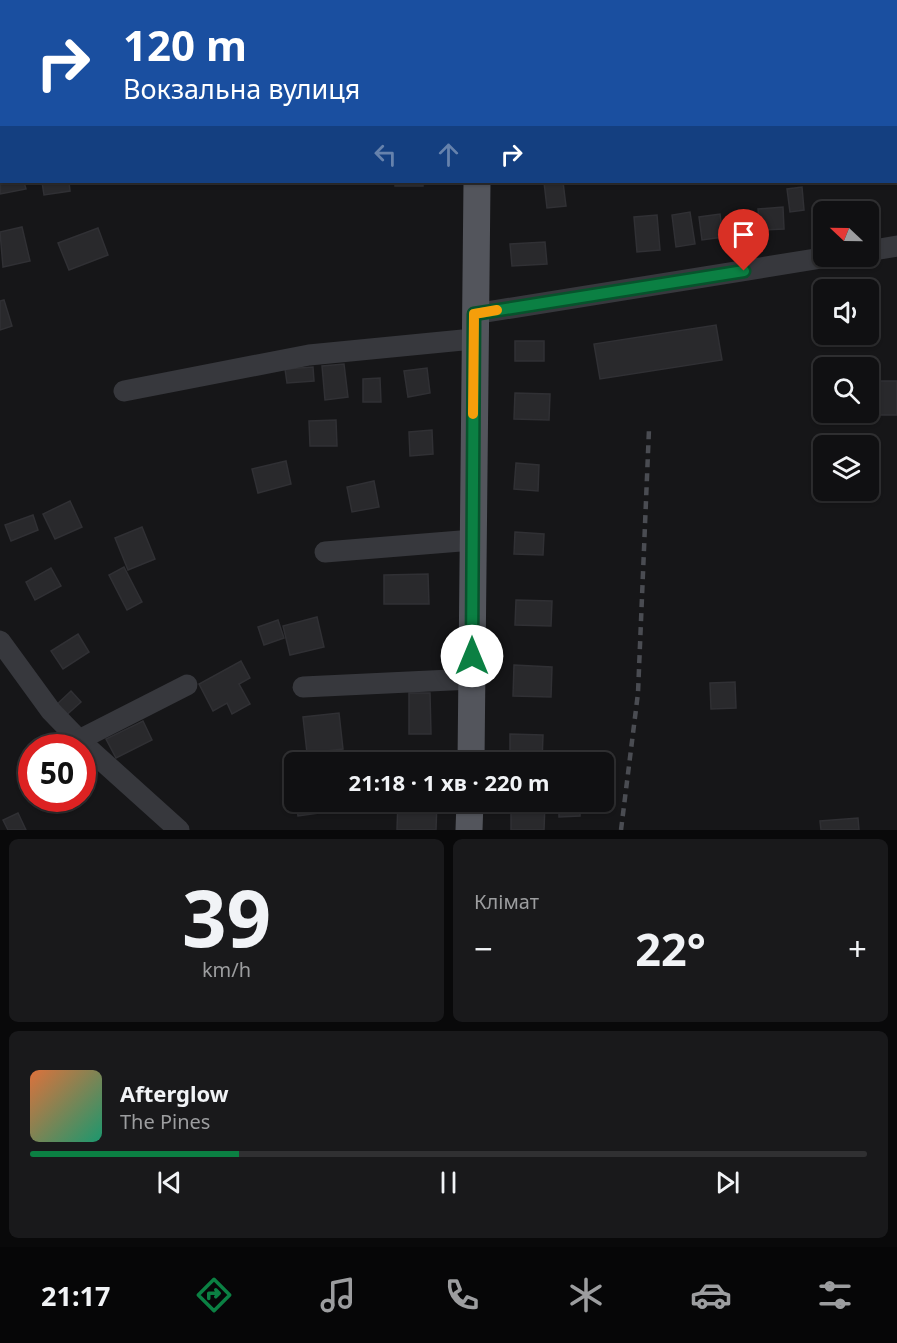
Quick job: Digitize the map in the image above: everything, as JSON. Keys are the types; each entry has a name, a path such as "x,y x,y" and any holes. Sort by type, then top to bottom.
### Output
{"main road":[{"path":"471,752 477,183"},
{"path":"469,830 470,812"}],"street":[{"path":"879,249 897,246"},
{"path":"124,391 309,355 474,327 813,260"},
{"path":"325,552 473,540"},
{"path":"0,641 51,711 73,734"},
{"path":"303,687 472,680"},
{"path":"91,734 187,685"},
{"path":"96,757 165,826"}],"building":[{"path":"0,183 24,183 26,189 0,194"},
{"path":"42,183 69,183 70,191 44,195"},
{"path":"395,183 423,183 423,186 395,186"},
{"path":"544,183 563,183 566,206 547,208"},
{"path":"802,187 804,210 790,212 787,189"},
{"path":"783,207 784,229 760,230 758,209"},
{"path":"690,212 695,244 676,247 672,215"},
{"path":"720,214 723,237 702,240 699,217"},
{"path":"657,215 660,250 637,252 634,217"},
{"path":"22,227 30,261 3,267 0,232"},
{"path":"98,228 108,255 69,270 58,243"},
{"path":"545,242 547,264 512,266 510,244"},
{"path":"4,300 12,326 0,330 0,301"},
{"path":"716,325 722,360 600,379 594,344"},
{"path":"515,341 544,341 544,361 515,361"},
{"path":"344,364 348,397 325,400 322,366"},
{"path":"313,367 314,381 287,383 285,369"},
{"path":"427,368 430,393 408,397 404,371"},
{"path":"380,378 381,402 363,402 363,379"},
{"path":"879,381 897,381 897,415 879,415"},
{"path":"515,393 550,394 549,420 514,419"},
{"path":"336,420 337,446 310,446 309,421"},
{"path":"432,430 433,454 410,456 409,432"},
{"path":"286,461 291,484 258,493 252,469"},
{"path":"516,463 539,465 538,491 514,489"},
{"path":"374,481 379,507 352,512 347,487"},
{"path":"70,501 82,527 55,539 43,514"},
{"path":"33,515 38,530 11,541 5,525"},
{"path":"142,527 155,559 128,570 115,538"},
{"path":"515,532 544,534 543,555 514,554"},
{"path":"124,567 142,602 127,610 109,575"},
{"path":"51,568 61,586 35,600 26,582"},
{"path":"428,574 429,604 384,604 384,575"},
{"path":"516,600 552,601 551,626 515,625"},
{"path":"317,617 324,647 290,655 283,626"},
{"path":"278,620 284,638 264,645 258,627"},
{"path":"78,634 89,652 63,669 51,651"},
{"path":"241,661 250,678 239,684 250,704 232,714 227,703 213,711 199,684"},
{"path":"514,665 552,667 551,697 513,696"},
{"path":"735,682 736,708 711,709 710,683"},
{"path":"71,691 81,702 62,719 53,708"},
{"path":"409,693 430,693 431,734 409,734"},
{"path":"339,713 343,749 307,752 303,717"},
{"path":"143,721 152,740 116,758 106,739"},
{"path":"510,734 543,735 542,752 510,752"},
{"path":"297,812 326,812 298,816"},
{"path":"398,812 437,812 436,830 397,830"},
{"path":"511,812 545,812 544,830 511,830"},
{"path":"559,812 580,812 580,816 559,817"},
{"path":"18,813 26,830 8,830 3,820"},
{"path":"858,818 859,830 821,830 820,821"}],"railway":[{"path":"621,830 638,693 649,429"}],"slow traffic":[{"path":"473,414 474,314 497,310"}],"route":[{"path":"472,656 474,314 744,271"}]}
